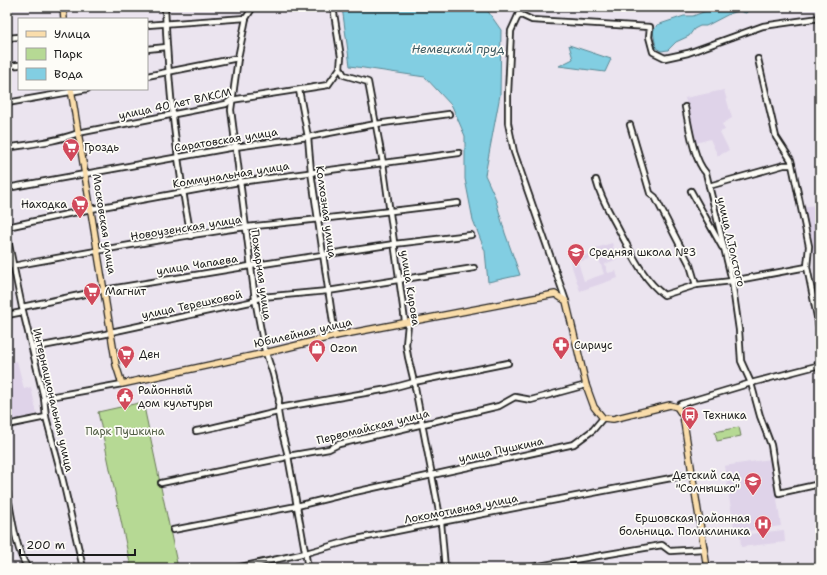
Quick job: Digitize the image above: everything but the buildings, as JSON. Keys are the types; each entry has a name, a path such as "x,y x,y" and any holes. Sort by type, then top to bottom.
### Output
{"main road":[{"path":"63,7 64,18"},
{"name":"Московская улица","path":"71,91 86,173 116,364 122,384"},
{"name":"Юбилейная улица","path":"122,384 404,321 555,294 566,301"},
{"path":"566,301 586,385 594,407 603,418 613,419 670,405 677,407 683,416 707,568"}],"street":[{"path":"165,7 172,115 179,157 182,192 191,236"},
{"name":"Пожарная улица","path":"253,7 246,18 231,100 231,110 255,299 265,353 273,374 279,399 281,429 288,456 308,568"},
{"path":"333,7 341,57 340,68"},
{"path":"522,7 511,31 508,123 514,152 566,301"},
{"path":"519,14 532,20 650,27 649,37 653,52 666,58 688,53 763,26 820,18"},
{"path":"148,25 246,18"},
{"path":"7,38 18,37"},
{"path":"148,49 167,47"},
{"path":"148,76 238,58"},
{"path":"758,59 776,137 791,160 809,246 807,267 820,332"},
{"path":"7,66 18,65"},
{"name":"улица Кирова","path":"340,68 344,76 368,82 383,163 404,321 408,324 406,345 441,522 445,568"},
{"name":"улица 40 лет ВЛКСМ","path":"7,148 38,143 78,133 226,104 231,100 328,85 340,68"},
{"name":"Колхозная улица","path":"299,90 308,137 317,219 335,336"},
{"path":"7,103 71,91"},
{"name":"улица Л.Толстого","path":"685,107 695,149 701,167 706,172 726,252 739,330 741,361 771,445 779,493 820,484"},
{"name":"Саратовская улица","path":"7,188 235,147 308,137 376,124 449,114"},
{"path":"630,125 650,193 655,197 690,265 696,285"},
{"name":"Коммунальная улица","path":"7,227 91,209 239,182 459,153"},
{"path":"709,186 784,165 792,165"},
{"path":"596,180 600,195 643,274 664,296 696,285 732,281 807,267"},
{"path":"691,191 726,252"},
{"name":"Новоузенская улица","path":"13,266 245,228 458,203"},
{"name":"Интернациональная улица","path":"7,235 44,398 46,417 63,480 83,568"},
{"name":"улица Чапаева","path":"7,315 104,290 394,244 471,235"},
{"name":"улица Терешковой","path":"32,348 106,334 250,302 262,297 328,291 474,268"},
{"path":"196,431 228,425 279,410 388,389 414,382 508,363"},
{"path":"677,407 681,404 750,383 820,365"},
{"name":"Юбилейная улица","path":"44,398 122,384"},
{"name":"Первомайская улица","path":"161,483 288,456 329,449 339,444 499,406 515,397 531,400 586,385"},
{"path":"7,425 46,417"},
{"name":"улица Пушкина","path":"173,530 297,506 574,444 594,430 603,418"},
{"name":"Локомотивная улица","path":"236,568 306,553 352,540 692,474"},
{"path":"7,491 18,545 24,562 28,568"},
{"path":"527,568 662,545 670,551 704,548"}],"shaded area":[{"path":"724,90 732,118 722,124 725,130 720,132 729,150 718,156 710,139 696,143 685,98"},
{"path":"820,204 820,251 813,253 804,207"},
{"name":"Средняя школа №3","path":"612,243 617,259 605,264 608,273 616,271 618,278 580,291 567,252 574,250 577,258 594,253 593,249","holes":["598,256 604,274 584,281 578,262"]},
{"path":"17,361 24,389 31,387 37,414 7,422 7,363"},
{"name":"Детский сад \"Солнышко\"","path":"771,459 781,526 735,533 724,466"},
{"name":"Ершовская районная больница. Поликлиника","path":"784,530 785,542 741,547 740,535"}],"green space":[{"name":"Парк Пушкина","path":"143,402 178,568 131,568 98,412"},
{"path":"739,427 741,436 717,441 715,432"}],"water":[{"name":"Немецкий пруд","path":"342,7 481,7 487,10 501,30 500,95 485,175 495,197 505,233 520,275 488,282 485,251 473,220 465,179 465,136 452,106 425,77 350,66"},
{"path":"716,7 746,7 748,11 746,13 739,11 731,13 706,26 700,26 694,29 689,36 676,42 668,50 661,51 656,48 653,31 657,25 684,16 693,16"},
{"path":"569,45 611,59 605,72 559,66 573,59"}],"place":[{"name":"Гроздь","path":"71,162"},
{"name":"Находка","path":"80,219"},
{"name":"Средняя школа №3","path":"576,267"},
{"name":"Магнит","path":"92,306"},
{"name":"Сириус","path":"561,360"},
{"name":"Ozon","path":"317,363"},
{"name":"Ден","path":"126,369"},
{"name":"Районный дом культуры","path":"125,411"},
{"name":"Техника","path":"690,430"},
{"name":"Детский сад \"Солнышко\"","path":"753,496"},
{"name":"Ершовская районная больница. Поликлиника","path":"763,539"}]}
